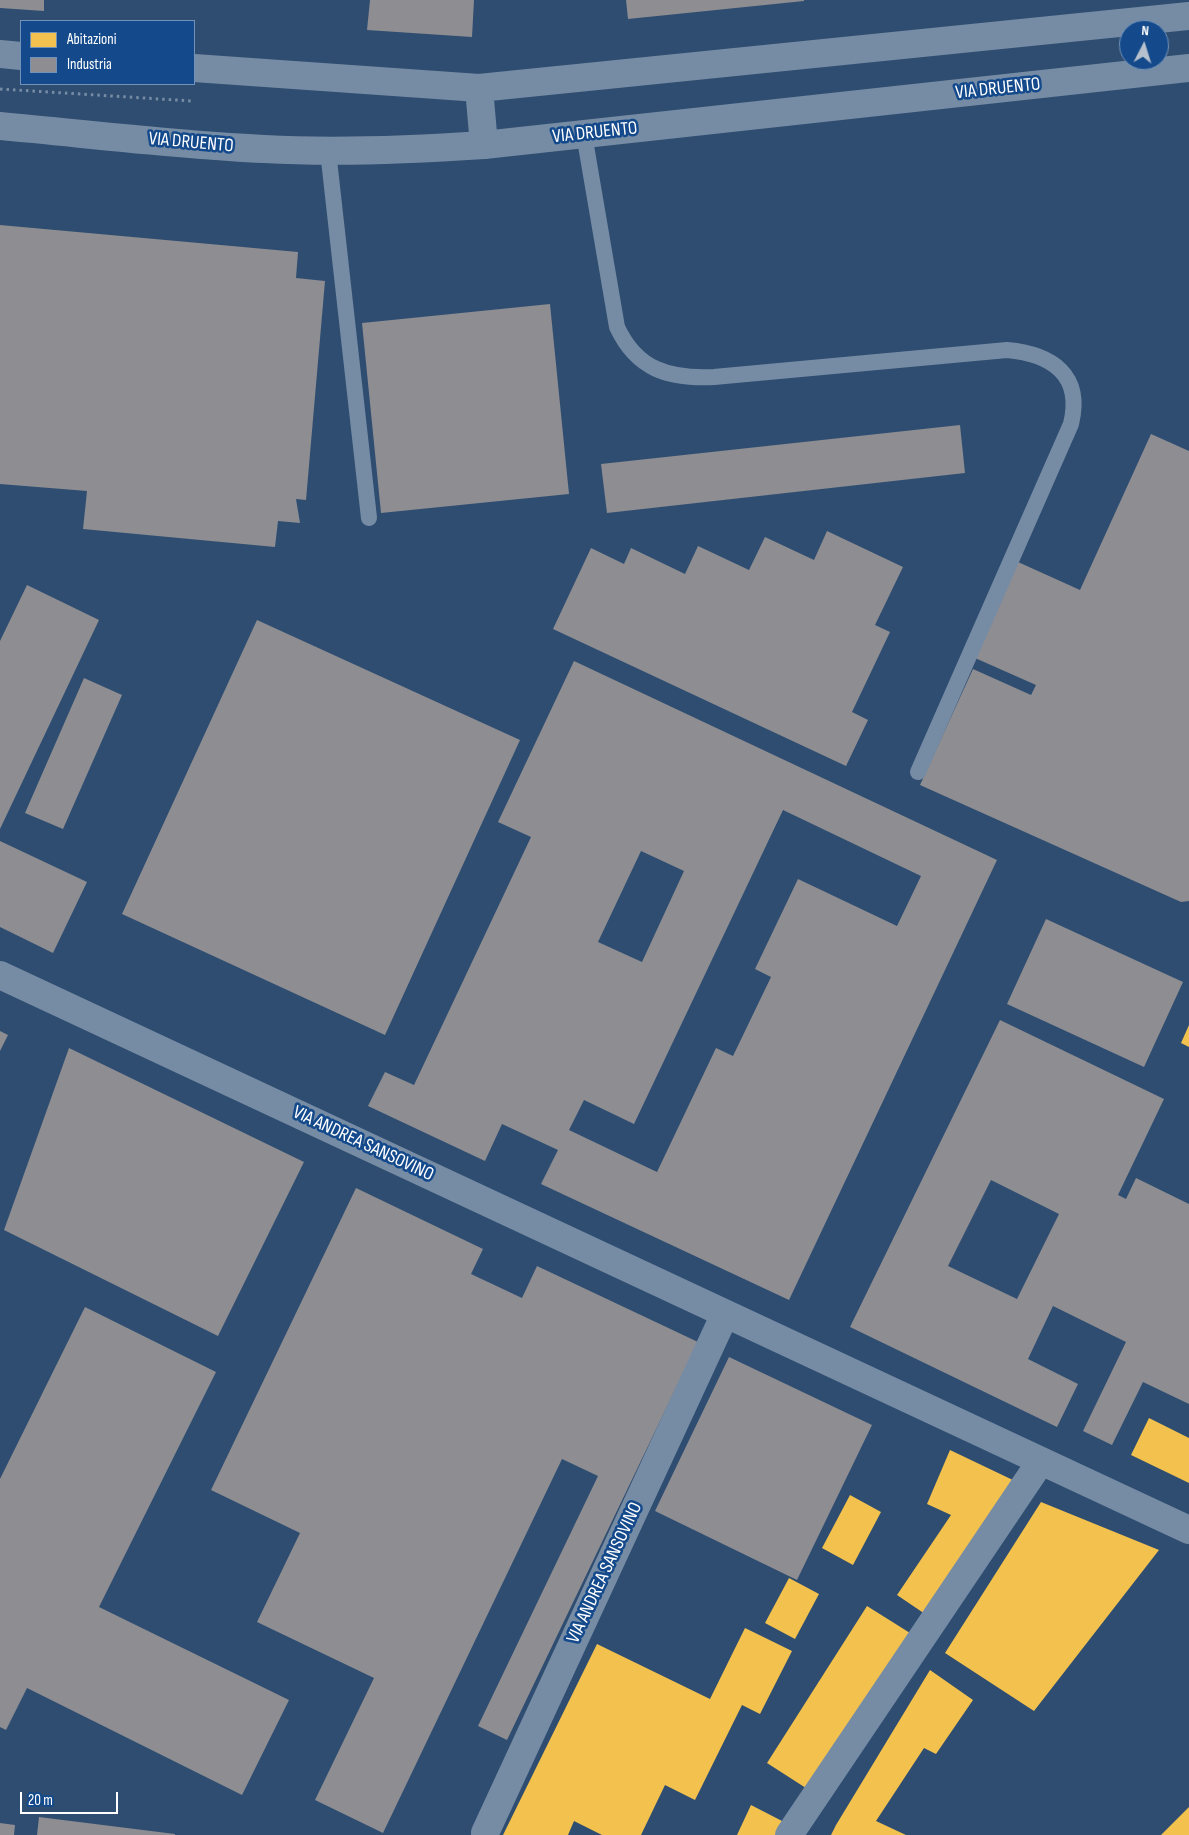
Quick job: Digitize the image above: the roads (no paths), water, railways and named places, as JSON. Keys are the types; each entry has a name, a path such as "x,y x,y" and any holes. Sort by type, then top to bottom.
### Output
{"street":[{"path":"195,68 479,88 1189,16"},
{"path":"0,54 20,56"},
{"name":"VIA DRUENTO","path":"0,126 264,149 328,151 413,150 484,145 1189,68"},
{"path":"479,88 484,145"},
{"name":"VIA ANDREA SANSOVINO","path":"0,975 1189,1530"},
{"name":"VIA ANDREA SANSOVINO","path":"485,1833 725,1314"},
{"path":"789,1835 1042,1461"}],"lane":[{"path":"584,134 617,327 633,353 646,364 677,376 696,378 1007,350 1029,352 1048,360 1069,381 1075,398 1072,424 918,772"},
{"path":"328,151 369,518"}]}
